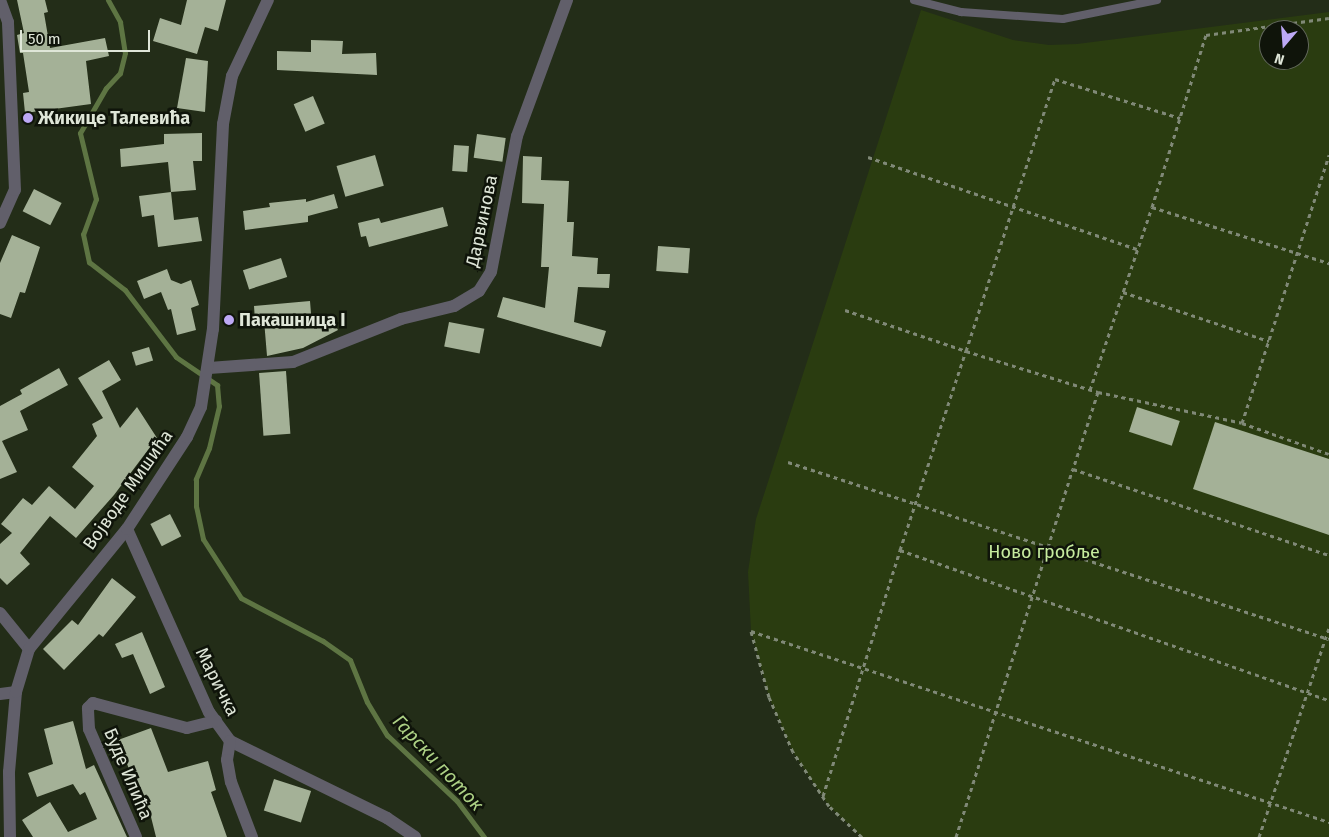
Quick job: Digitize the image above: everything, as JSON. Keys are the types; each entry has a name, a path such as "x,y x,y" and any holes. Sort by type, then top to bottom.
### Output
{"street":[{"path":"0,0 8,22 15,190 0,223"},
{"name":"Војводе Мишића","path":"10,837 9,772 16,692 29,649 127,529 187,437 201,407 209,368 223,124 232,76 268,0"},
{"name":"Дарвинова","path":"209,368 293,362 401,318 454,306 479,291 492,272 517,136 567,0"},
{"name":"Маричка","path":"127,529 216,721 230,741 387,818 415,837"},
{"path":"0,613 29,649"},
{"path":"0,694 16,692"},
{"name":"Буде Илића","path":"136,837 89,729 88,708 93,703 187,728 216,721"},
{"path":"230,741 227,760 231,782 252,837"}],"lane":[{"path":"914,0 961,12 1063,19 1157,0"}],"path":[{"path":"1090,390 1152,207 1206,34 1329,18"},
{"path":"823,797 900,550 1055,79 1180,118"},
{"path":"1242,423 1329,155"},
{"path":"868,157 1138,249"},
{"path":"1152,207 1329,263"},
{"path":"1123,292 1269,341"},
{"path":"845,310 966,352 1090,390 1242,423 1329,454"},
{"path":"956,837 998,713 1032,596 1098,392"},
{"path":"788,462 1327,639"},
{"path":"1073,468 1329,555"},
{"path":"900,550 1329,700"},
{"path":"1259,837 1327,639 1329,628"},
{"path":"862,837 823,797 793,752 769,697 751,631 1329,822"}],"green space":[{"name":"Ново гробље","path":"921,10 1013,40 1049,45 1077,44 1259,21 1259,70 1309,70 1309,20 1266,20 1329,12 1329,837 862,837 829,806 793,752 769,697 751,631 748,572 756,519"}],"building":[{"path":"17,0 45,0 48,12 44,13 50,48 105,38 109,56 86,61 91,104 25,113 23,93 29,92 23,53 20,53 17,35 24,33"},
{"path":"187,0 226,0 218,31 205,27 197,54 153,41 160,18 181,25"},
{"path":"311,40 343,41 342,54 376,53 377,75 277,70 277,51 311,52"},
{"path":"186,58 208,61 205,112 177,108"},
{"path":"313,96 325,124 305,132 294,104"},
{"path":"202,133 202,161 193,161 196,190 171,192 168,162 121,167 120,149 164,144 164,134"},
{"path":"477,134 506,138 502,162 474,158"},
{"path":"454,145 469,146 467,172 452,171"},
{"path":"375,155 384,186 345,197 337,166"},
{"path":"523,156 542,157 541,180 569,181 567,222 574,222 572,256 598,258 597,274 610,274 609,288 578,287 574,322 606,331 601,347 497,317 503,297 545,308 549,267 541,267 544,204 522,203"},
{"path":"34,189 62,203 50,225 23,211"},
{"path":"171,192 174,220 198,217 202,241 158,247 154,215 142,217 139,196"},
{"path":"334,194 338,208 308,216 308,222 245,230 243,211 270,207 269,203 306,199 306,202"},
{"path":"443,207 448,226 369,247 366,236 361,237 358,223 379,218 381,223"},
{"path":"12,235 40,247 25,293 20,292 11,318 0,314 0,263"},
{"path":"658,246 690,248 688,273 656,271"},
{"path":"281,258 287,277 249,289 243,270"},
{"path":"167,269 171,280 181,284 191,280 199,305 191,308 196,330 177,335 171,309 168,310 161,292 144,299 137,281"},
{"path":"310,301 312,326 330,316 338,330 303,348 267,356 264,320 255,321 254,306"},
{"path":"449,322 484,329 480,353 444,347"},
{"path":"149,347 153,360 136,366 132,352"},
{"path":"109,360 121,380 102,391 120,428 137,407 157,438 114,495 76,538 50,516 20,553 30,564 7,585 0,578 0,544 12,533 1,524 23,498 32,505 49,486 75,509 94,486 72,467 97,436 92,424 103,418 78,378"},
{"path":"59,368 68,385 20,411 28,430 2,441 17,472 0,479 0,406 22,394 20,390"},
{"path":"286,371 290,434 263,436 259,373"},
{"path":"1137,407 1180,421 1172,446 1129,432"},
{"path":"1215,422 1329,459 1329,535 1193,489"},
{"path":"170,514 181,536 162,546 150,524"},
{"path":"112,578 136,597 103,637 99,634 64,670 43,649 72,620 78,625"},
{"path":"142,632 165,687 150,694 133,654 122,658 115,644"},
{"path":"73,721 86,769 94,765 127,837 33,837 22,820 50,802 68,832 97,819 85,792 80,795 73,784 37,797 28,773 53,764 44,729"},
{"path":"151,728 168,772 208,761 216,790 211,792 227,837 156,837 150,813 146,814 118,740"},
{"path":"274,779 311,791 301,822 264,810"}],"waterway":[{"name":"Гарски поток","path":"108,0 120,22 125,53 120,73 106,88 80,133 96,199 83,234 89,262 125,290 176,357 217,385 219,406 209,448 196,479 196,506 203,539 241,598 323,641 350,660 367,702 387,735 457,801 484,837"}],"place":[{"name":"Жикице Талевића","path":"28,118"},
{"name":"Пакашница I","path":"229,320"}]}
